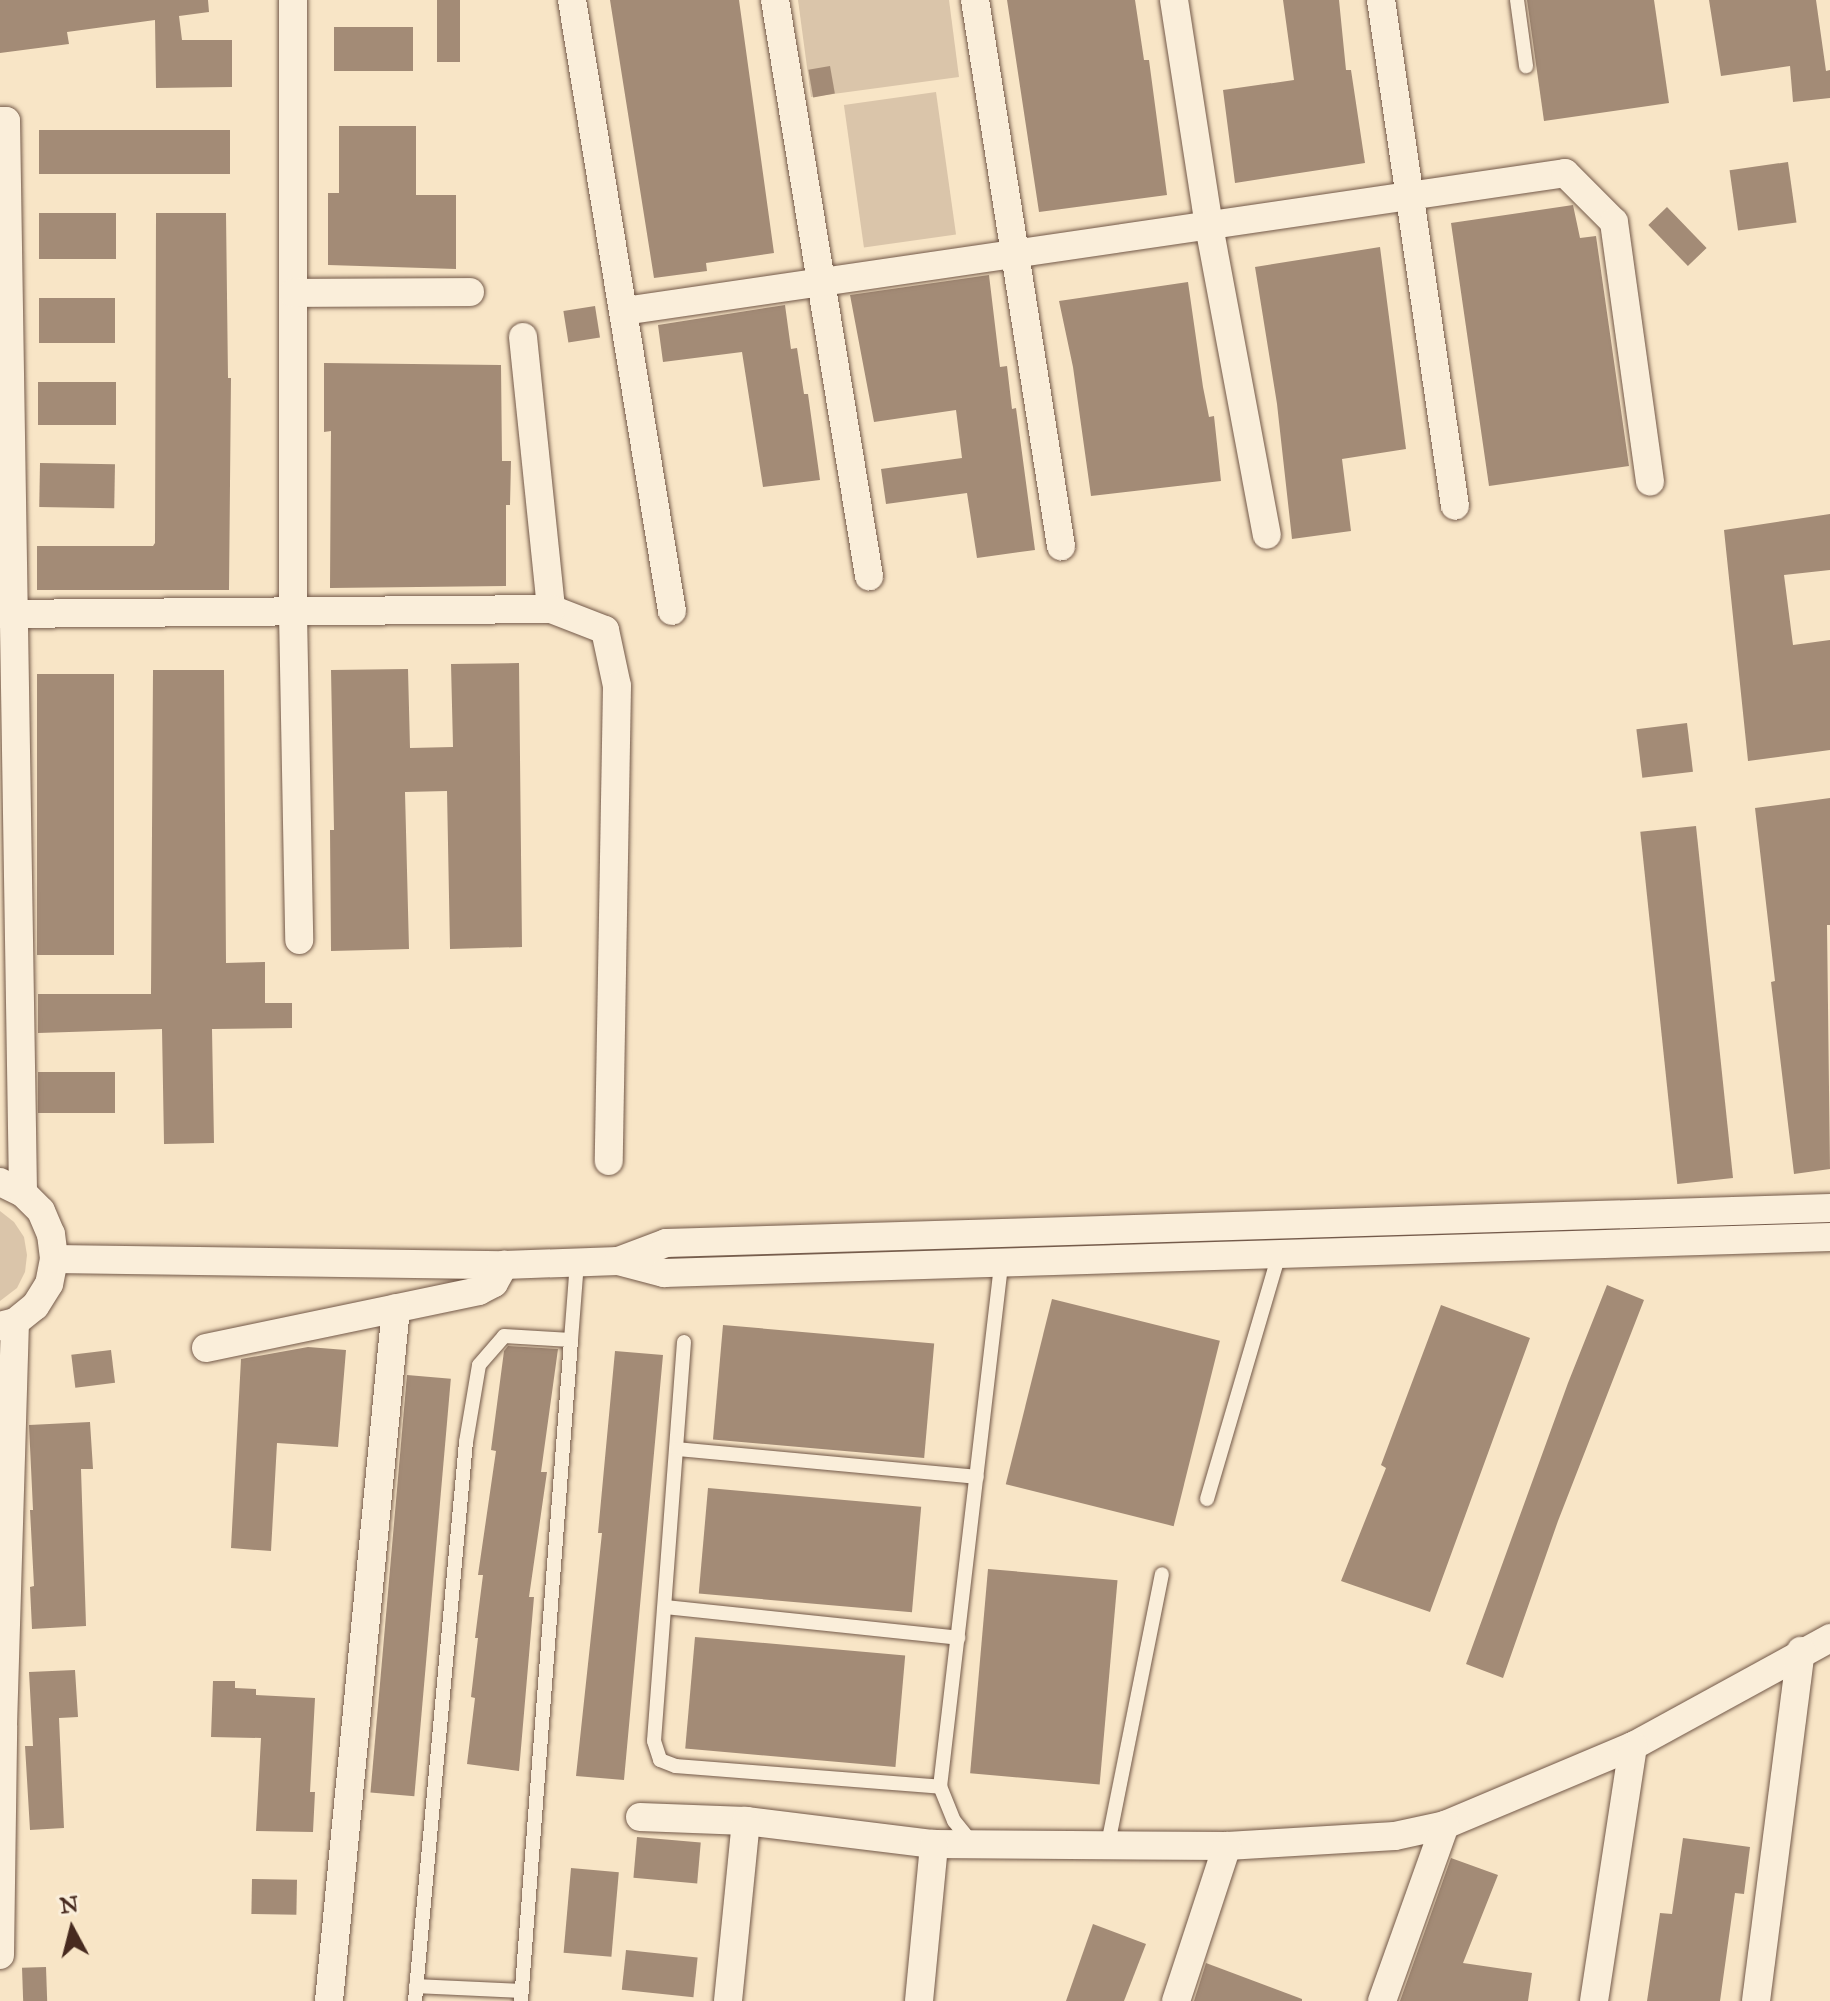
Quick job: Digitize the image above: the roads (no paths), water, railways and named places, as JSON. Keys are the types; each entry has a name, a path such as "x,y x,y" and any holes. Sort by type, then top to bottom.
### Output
{"street":[{"path":"293,0 293,614 299,940"},
{"path":"572,0 672,611"},
{"path":"775,0 869,576"},
{"path":"975,0 1061,546"},
{"path":"1174,0 1209,226 1267,535"},
{"path":"1381,0 1455,506"},
{"path":"0,121 6,121 6,614 12,1188 41,1211 51,1234 54,1259 49,1284 35,1306 8,1324 0,1955"},
{"path":"624,311 1565,173 1614,222 1650,482"},
{"path":"293,293 470,292"},
{"path":"523,337 551,609"},
{"path":"6,614 293,614 551,609 605,630 617,686 609,1161"},
{"path":"54,1259 504,1265 618,1261 664,1273 1003,1247 1822,1223"},
{"path":"1003,1247 1278,1257 1822,1223"},
{"path":"206,1348 479,1291 494,1283 504,1265"},
{"path":"329,2001 396,1308"},
{"path":"640,1817 746,1821 934,1844 1227,1846 1395,1836 1445,1825 1633,1746 1801,1651 1830,1638"},
{"path":"1756,2001 1801,1651"},
{"path":"1594,2001 1633,1746"},
{"path":"728,2001 746,1821"},
{"path":"1382,2001 1445,1825"},
{"path":"919,2001 934,1844"},
{"path":"1176,2001 1227,1846"}],"lane":[{"path":"1517,0 1526,66"},
{"path":"972,1843 954,1821 940,1787 1003,1247"},
{"path":"1207,1499 1278,1257"},
{"path":"571,1340 504,1336 479,1365 466,1442 416,1993 521,1996 577,1262"},
{"path":"684,1342 654,1741 660,1760 676,1766 940,1787"},
{"path":"677,1449 977,1477"},
{"path":"1108,1844 1162,1574"},
{"path":"665,1607 958,1638"}]}
